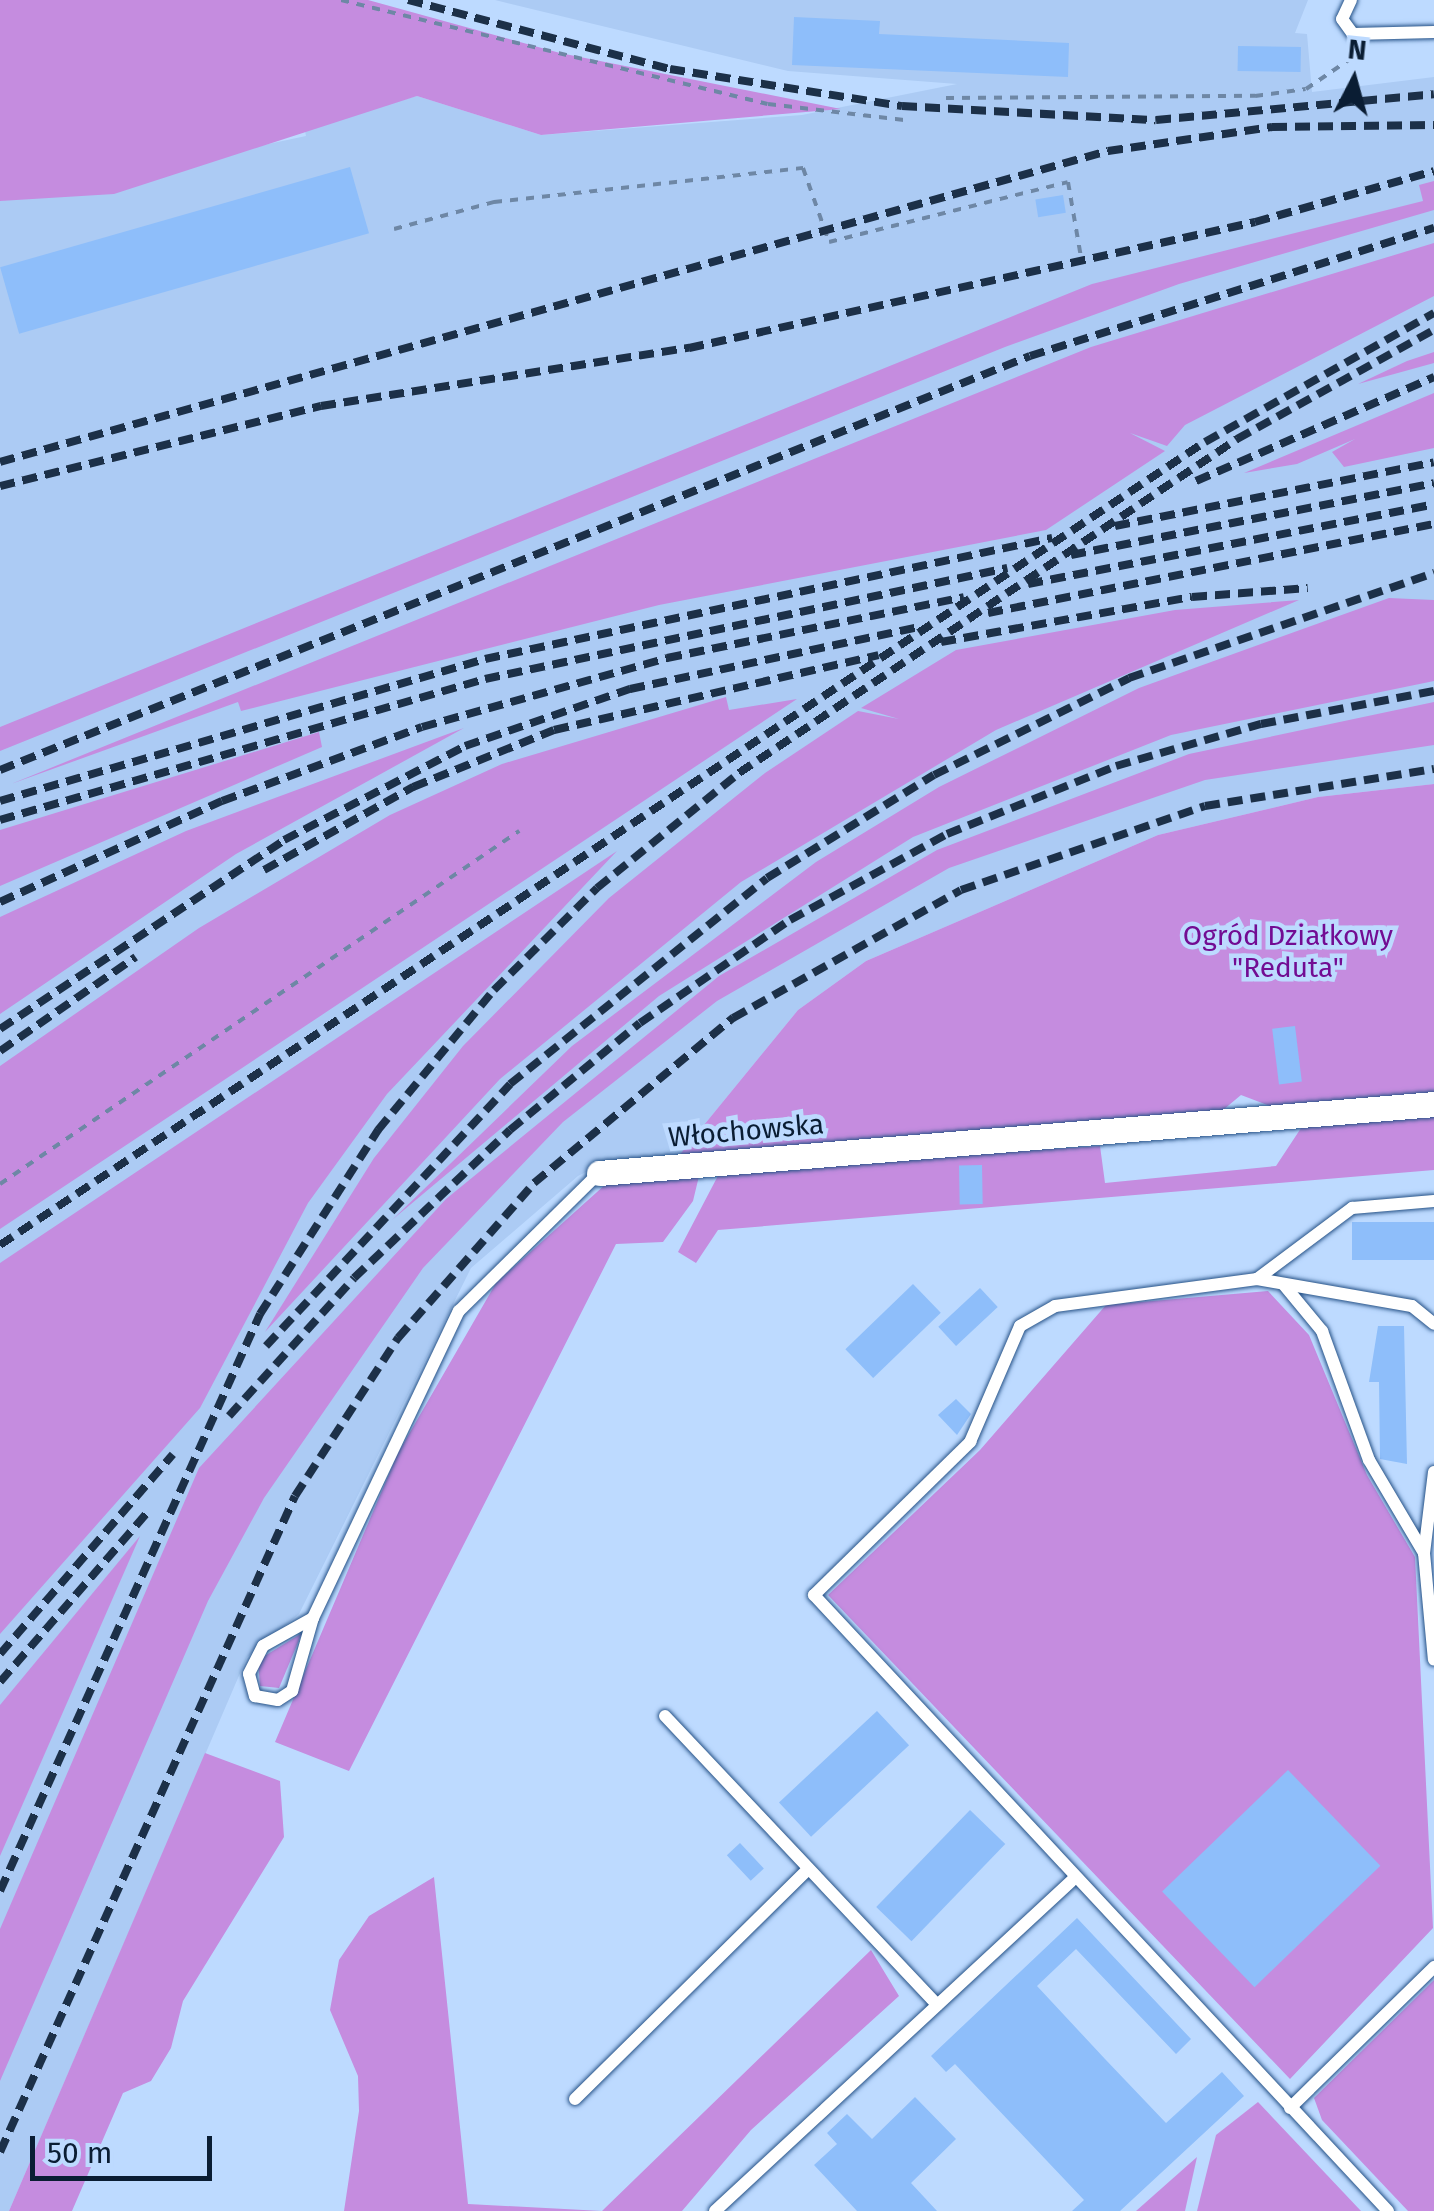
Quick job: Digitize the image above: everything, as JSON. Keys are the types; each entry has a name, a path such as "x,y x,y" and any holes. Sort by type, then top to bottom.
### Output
{"street":[{"name":"Włochowska","path":"599,1173 1434,1104"}],"lane":[{"path":"1351,0 1342,8 1344,28 1383,37 1434,32"},
{"name":"Włochowska","path":"313,1618 263,1646 249,1674 255,1696 278,1700 292,1691 313,1618 459,1311 599,1173"},
{"path":"1258,1279 1352,1208 1434,1201"},
{"path":"1388,2211 1073,1879 814,1594 970,1442 1020,1326 1055,1306 1258,1279 1412,1306 1434,1324"},
{"path":"1284,1285 1322,1331 1369,1460 1424,1553"},
{"path":"1434,1472 1424,1553 1434,1660"},
{"path":"665,1716 938,2005"},
{"path":"575,2099 808,1870"},
{"path":"715,2211 1073,1879"},
{"path":"1290,2108 1434,1968"}],"path":[{"path":"341,0 768,104 904,120"},
{"path":"946,98 1040,103 1306,89 1383,37"},
{"path":"394,230 494,202 803,168 829,242 1068,182 1082,263"},
{"path":"0,1184 519,831"}],"shaded area":[{"path":"495,0 1308,0 1295,33 1307,34 1312,92 1434,77 1434,784 1318,797 1158,835 866,961 798,1010 677,1158 609,1160 578,1176 471,1268 299,1614 247,1657 9,2211 0,2211 0,201 306,136 304,126 417,96 541,135 802,115 957,84 788,71"}],"green space":[{"path":"0,0 368,0 560,53 841,109 541,135 417,96 114,194 0,201"},
{"path":"1434,181 1434,210 1179,284 1005,347 0,751 0,727 1092,284 1423,201 1419,185"},
{"path":"1434,243 1434,296 1185,425 1167,446 1130,433 1165,451 1046,530 659,605 241,711 238,702 11,784 1091,347"},
{"path":"1434,352 1434,363 1358,384 1407,361"},
{"path":"1434,393 1434,448 1344,467 1332,452 1355,439 1297,464 1244,473"},
{"path":"1389,598 1434,600 1434,681 1171,735 913,837 659,996 392,1220 572,1046 816,862 939,787 1139,688"},
{"path":"1299,600 996,730 741,882 500,1079 265,1332 374,1158 463,1046 609,898 765,773 858,711 899,719 861,708 956,650 1175,610"},
{"path":"726,697 729,710 797,699 0,1229 0,1066 199,928 390,815 502,764"},
{"path":"1434,702 1434,745 1205,780 949,868 717,1001 563,1122 423,1268 264,1498 208,1601 0,2081 0,1929 199,1468 446,1199 719,976 937,850 1189,754"},
{"path":"464,728 236,854 0,1014 0,917 186,831"},
{"path":"319,732 322,747 0,886 0,830"},
{"name":"Ogród Działkowy \"Reduta\"","path":"1434,784 1434,1094 1273,1107 1241,1095 1223,1110 677,1158 798,1010 866,961 1158,835 1318,797"},
{"path":"617,851 387,1094 308,1203 200,1408 0,1634 0,1263"},
{"path":"1434,1113 1434,1170 718,1230 696,1263 678,1252 721,1170 1100,1146 1105,1183 1276,1166 1305,1122"},
{"path":"700,1172 693,1201 663,1242 616,1244 349,1771 275,1742 398,1453 496,1283 607,1183"},
{"path":"1268,1291 1309,1335 1367,1475 1415,1557 1433,1928 1290,2079 828,1595 980,1450 1106,1305"},
{"path":"140,1536 0,1856 0,1705"},
{"path":"302,1633 279,1688 260,1686 258,1660"},
{"path":"205,1753 280,1781 284,1837 183,2001 171,2048 151,2081 123,2093 72,2211 9,2211"},
{"path":"434,1877 468,2204 602,2211 344,2211 359,2111 358,2076 330,2010 339,1960 369,1916"},
{"path":"871,1950 899,1996 751,2130 682,2211 602,2211"},
{"path":"1434,1980 1434,2211 1408,2211 1322,2120 1314,2098"},
{"path":"1258,2102 1361,2211 1197,2211 1216,2135"},
{"path":"1197,2157 1185,2211 1136,2211"}],"building":[{"path":"794,17 880,21 879,34 1069,43 1068,77 792,65"},
{"path":"1238,46 1301,47 1301,72 1238,71"},
{"path":"350,167 369,233 19,334 0,267"},
{"path":"1063,195 1066,213 1038,217 1035,199"},
{"path":"1295,1026 1302,1082 1279,1084 1272,1029"},
{"path":"959,1165 982,1165 983,1204 960,1204"},
{"path":"1352,1222 1434,1222 1434,1260 1352,1260"},
{"path":"913,1284 941,1313 873,1378 845,1349"},
{"path":"980,1288 998,1307 956,1346 938,1327"},
{"path":"1378,1326 1404,1326 1407,1464 1380,1459 1379,1382 1369,1382"},
{"path":"956,1399 971,1414 957,1435 938,1415"},
{"path":"877,1711 909,1745 811,1837 779,1802"},
{"path":"1288,1770 1380,1866 1255,1987 1162,1892"},
{"path":"970,1810 1005,1844 911,1941 876,1907"},
{"path":"740,1843 764,1869 751,1881 727,1855"},
{"path":"1077,1918 1191,2039 1176,2054 1076,1949 1037,1986 1105,2059 1166,2123 1222,2072 1244,2096 1120,2211 1072,2211 1084,2200 955,2064 946,2072 931,2056"},
{"path":"915,2097 956,2139 911,2183 937,2211 857,2211 814,2165 837,2144 827,2133 847,2114 872,2139"}],"railway":[{"path":"408,0 670,69 902,106 1156,120 1434,94"},
{"path":"0,462 1108,151 1272,127 1434,125"},
{"path":"0,486 321,406 689,348 1255,222 1434,171"},
{"path":"0,770 1030,356 1434,228"},
{"path":"0,1245 1205,442 1434,313"},
{"path":"0,1891 260,1314 378,1130 494,990 597,888 739,773 1237,439 1434,330"},
{"path":"1196,481 1434,377"},
{"path":"1115,526 1434,462"},
{"path":"1071,555 1434,483"},
{"path":"1028,584 1434,504"},
{"path":"988,613 1434,524"},
{"path":"0,801 485,659 1052,538"},
{"path":"0,820 485,679 1007,568"},
{"path":"266,1346 510,1084 767,878 934,775 1129,678 1434,573"},
{"path":"941,642 1192,597 1308,588"},
{"path":"0,902 222,801 422,727 667,658 964,597"},
{"path":"0,1029 284,840 465,746 630,689 919,627"},
{"path":"264,870 413,787 554,730 878,655"},
{"path":"229,1416 354,1278 510,1130 640,1023 790,920 947,834 1116,766 1261,724 1434,691"},
{"path":"0,2152 295,1496 398,1338 534,1183 733,1018 961,890 1205,806 1434,769"},
{"path":"0,1051 136,957"},
{"path":"0,1654 173,1454"},
{"path":"0,1682 147,1513"}]}
